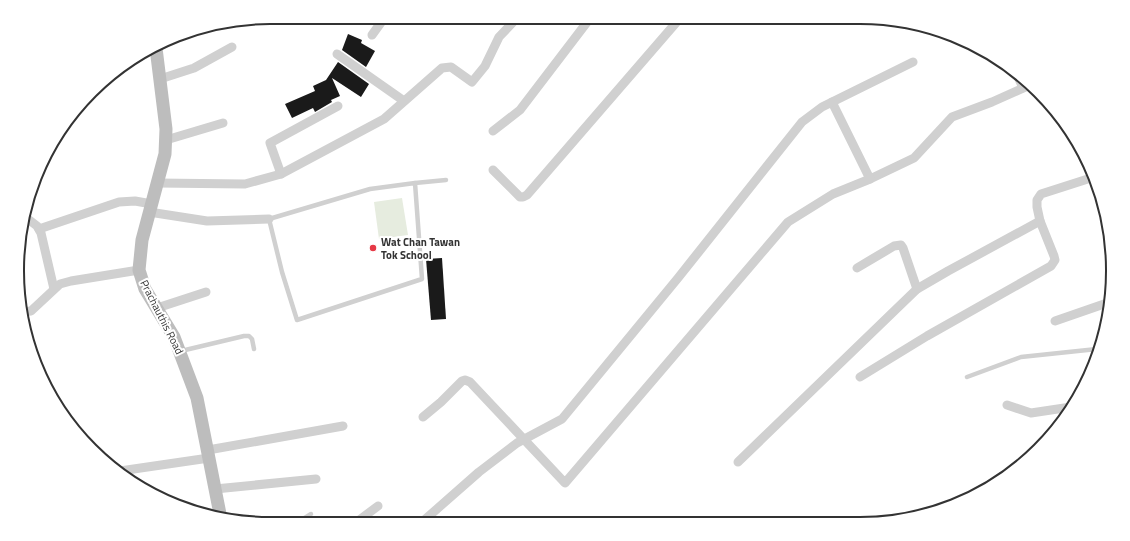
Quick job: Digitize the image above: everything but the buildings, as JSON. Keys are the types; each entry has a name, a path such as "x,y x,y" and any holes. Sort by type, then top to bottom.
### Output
{"street":[{"path":"372,35 380,24"},
{"path":"157,183 245,184 281,174 384,119 442,68 450,67 472,82 485,66 499,37 511,24"},
{"path":"493,132 520,110 586,24"},
{"path":"493,170 520,197 527,196 675,24"},
{"path":"160,79 194,68 232,47"},
{"name":"Prachauthis Road","path":"156,52 166,129 165,154 142,240 139,270 145,289 174,337 198,398 220,512"},
{"path":"337,54 404,101"},
{"path":"429,517 478,472 517,443 562,419 683,272 802,122 822,107 913,62"},
{"path":"423,417 462,381 467,380 564,483 788,222 833,194 870,179 914,158 952,117 1025,88"},
{"path":"832,102 870,179"},
{"path":"281,174 270,143 338,106"},
{"path":"166,140 223,123"},
{"path":"860,378 927,336 1051,266 1055,260 1040,221 1037,200 1041,194 1088,179"},
{"path":"39,229 126,201 135,201 150,208 207,221 269,219"},
{"path":"29,221 39,229 54,289"},
{"path":"738,462 918,289 1040,221"},
{"path":"857,268 894,246 900,245 903,248 918,289"},
{"path":"28,311 31,311 60,284 70,281 139,270"},
{"path":"157,308 206,292"},
{"path":"1056,321 1104,304"},
{"path":"1007,405 1031,413 1063,408"},
{"path":"126,470 343,426"},
{"path":"215,489 316,479"},
{"path":"363,517 378,506"}],"lane":[{"path":"415,183 422,279 297,320 282,272 269,219 370,188 415,183 446,180"},
{"path":"180,351 244,336 249,336 252,339 254,349"},
{"path":"967,377 1021,357 1093,350"},
{"path":"306,517 310,514"}],"shaded area":[{"path":"402,198 408,235 379,239 374,202"}],"place":[{"name":"Wat Chan Tawan Tok School","path":"373,248"}]}
